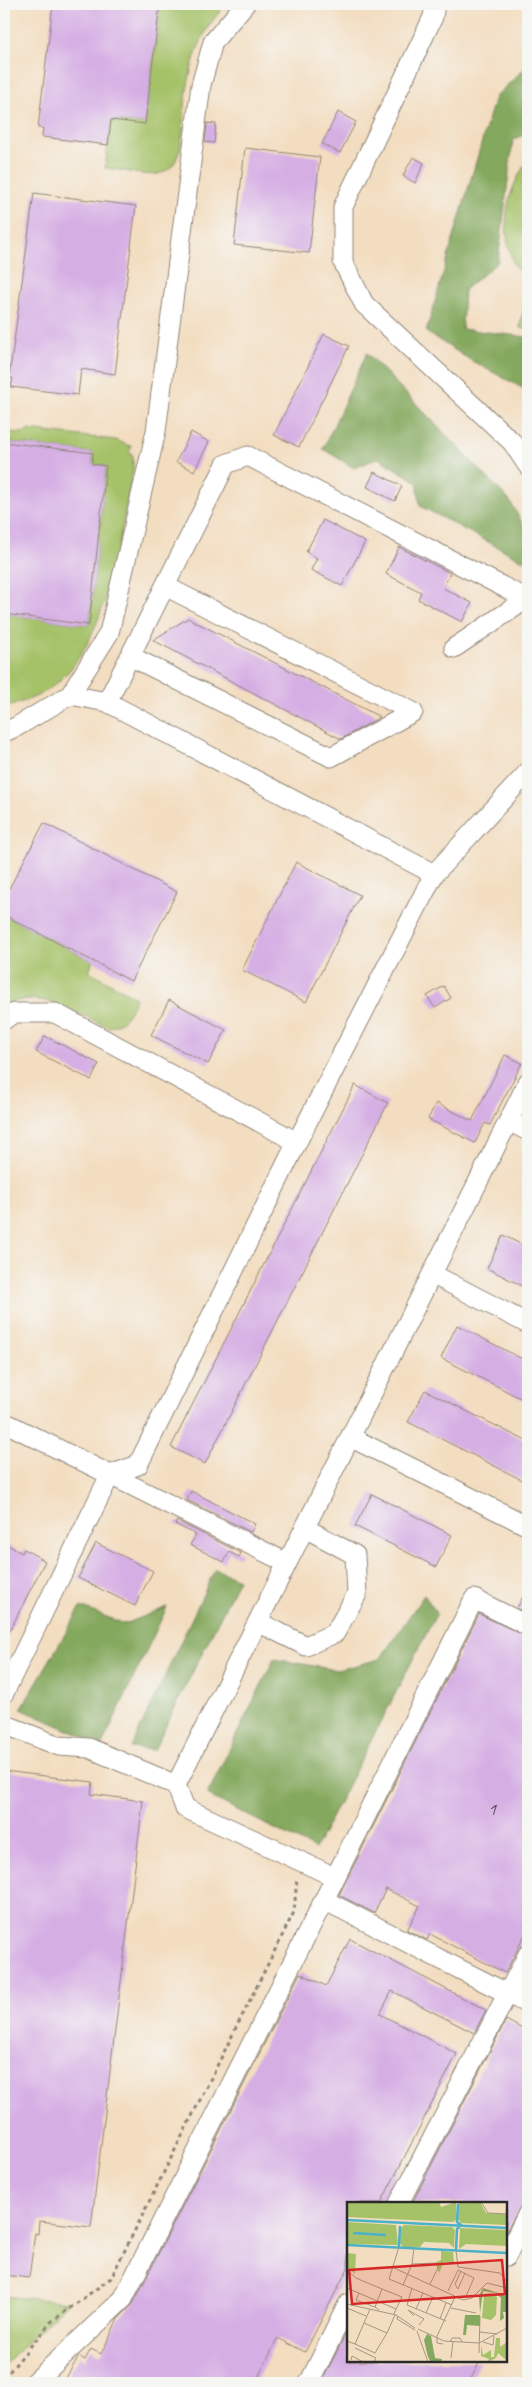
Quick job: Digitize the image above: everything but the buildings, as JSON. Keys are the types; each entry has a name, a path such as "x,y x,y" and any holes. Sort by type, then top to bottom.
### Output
{"lane":[{"path":"4,732 16,727 70,695 109,633 156,431 202,85 213,42 245,4"},
{"path":"434,4 433,17 343,207 343,262 364,304 512,442 528,466"},
{"path":"107,702 226,464 248,456 528,599 454,648"},
{"path":"130,656 331,757 413,712 165,586"},
{"path":"70,695 107,702 434,874"},
{"path":"4,1693 110,1476 138,1465 297,1142 434,874 528,772"},
{"path":"4,1020 14,1013 55,1013 297,1142"},
{"path":"176,1785 528,1082"},
{"path":"509,1121 528,1131"},
{"path":"432,1274 528,1324"},
{"path":"4,1422 287,1563"},
{"path":"350,1437 528,1526"},
{"path":"258,1622 306,1646 336,1633 357,1594 354,1555 305,1528"},
{"path":"34,2383 123,2299 474,1599 528,1626"},
{"path":"4,1724 59,1746 89,1748 176,1785 185,1808 324,1872"},
{"path":"324,1900 528,2004"},
{"path":"400,2202 528,1954"},
{"path":"507,2255 528,2213"},
{"path":"308,2383 347,2306"}],"path":[{"path":"4,2378 51,2322 111,2278 294,1912 298,1860"}],"green space":[{"path":"160,4 227,4 208,28 195,55 188,85 181,144 175,163 166,171 153,175 105,168 111,120 145,124"},
{"path":"528,62 528,133 513,140 498,262 464,290 462,329 528,337 528,391 472,361 426,332 495,97 526,67"},
{"path":"528,160 528,329 520,328 526,286 513,262 509,248 506,222 510,197"},
{"path":"367,353 510,501 528,534 528,563 420,506 417,482 378,458 354,468 323,449"},
{"path":"28,430 116,440 132,447 129,451 133,457 133,470 115,563 106,596 95,628 80,656 61,679 37,696 4,707 4,614 89,625 106,466 92,464 93,453 4,442 5,432 25,433"},
{"path":"4,915 93,961 89,971 135,997 132,1008 127,1016 119,1023 110,1027 47,1001 20,1000 4,1004"},
{"path":"215,1569 239,1579 154,1750 131,1748"},
{"path":"424,1595 437,1613 315,1849 207,1795 274,1659 337,1670 380,1659"},
{"path":"81,1607 125,1624 167,1607 102,1745 21,1709"},
{"path":"4,2296 68,2302 4,2365"}]}
